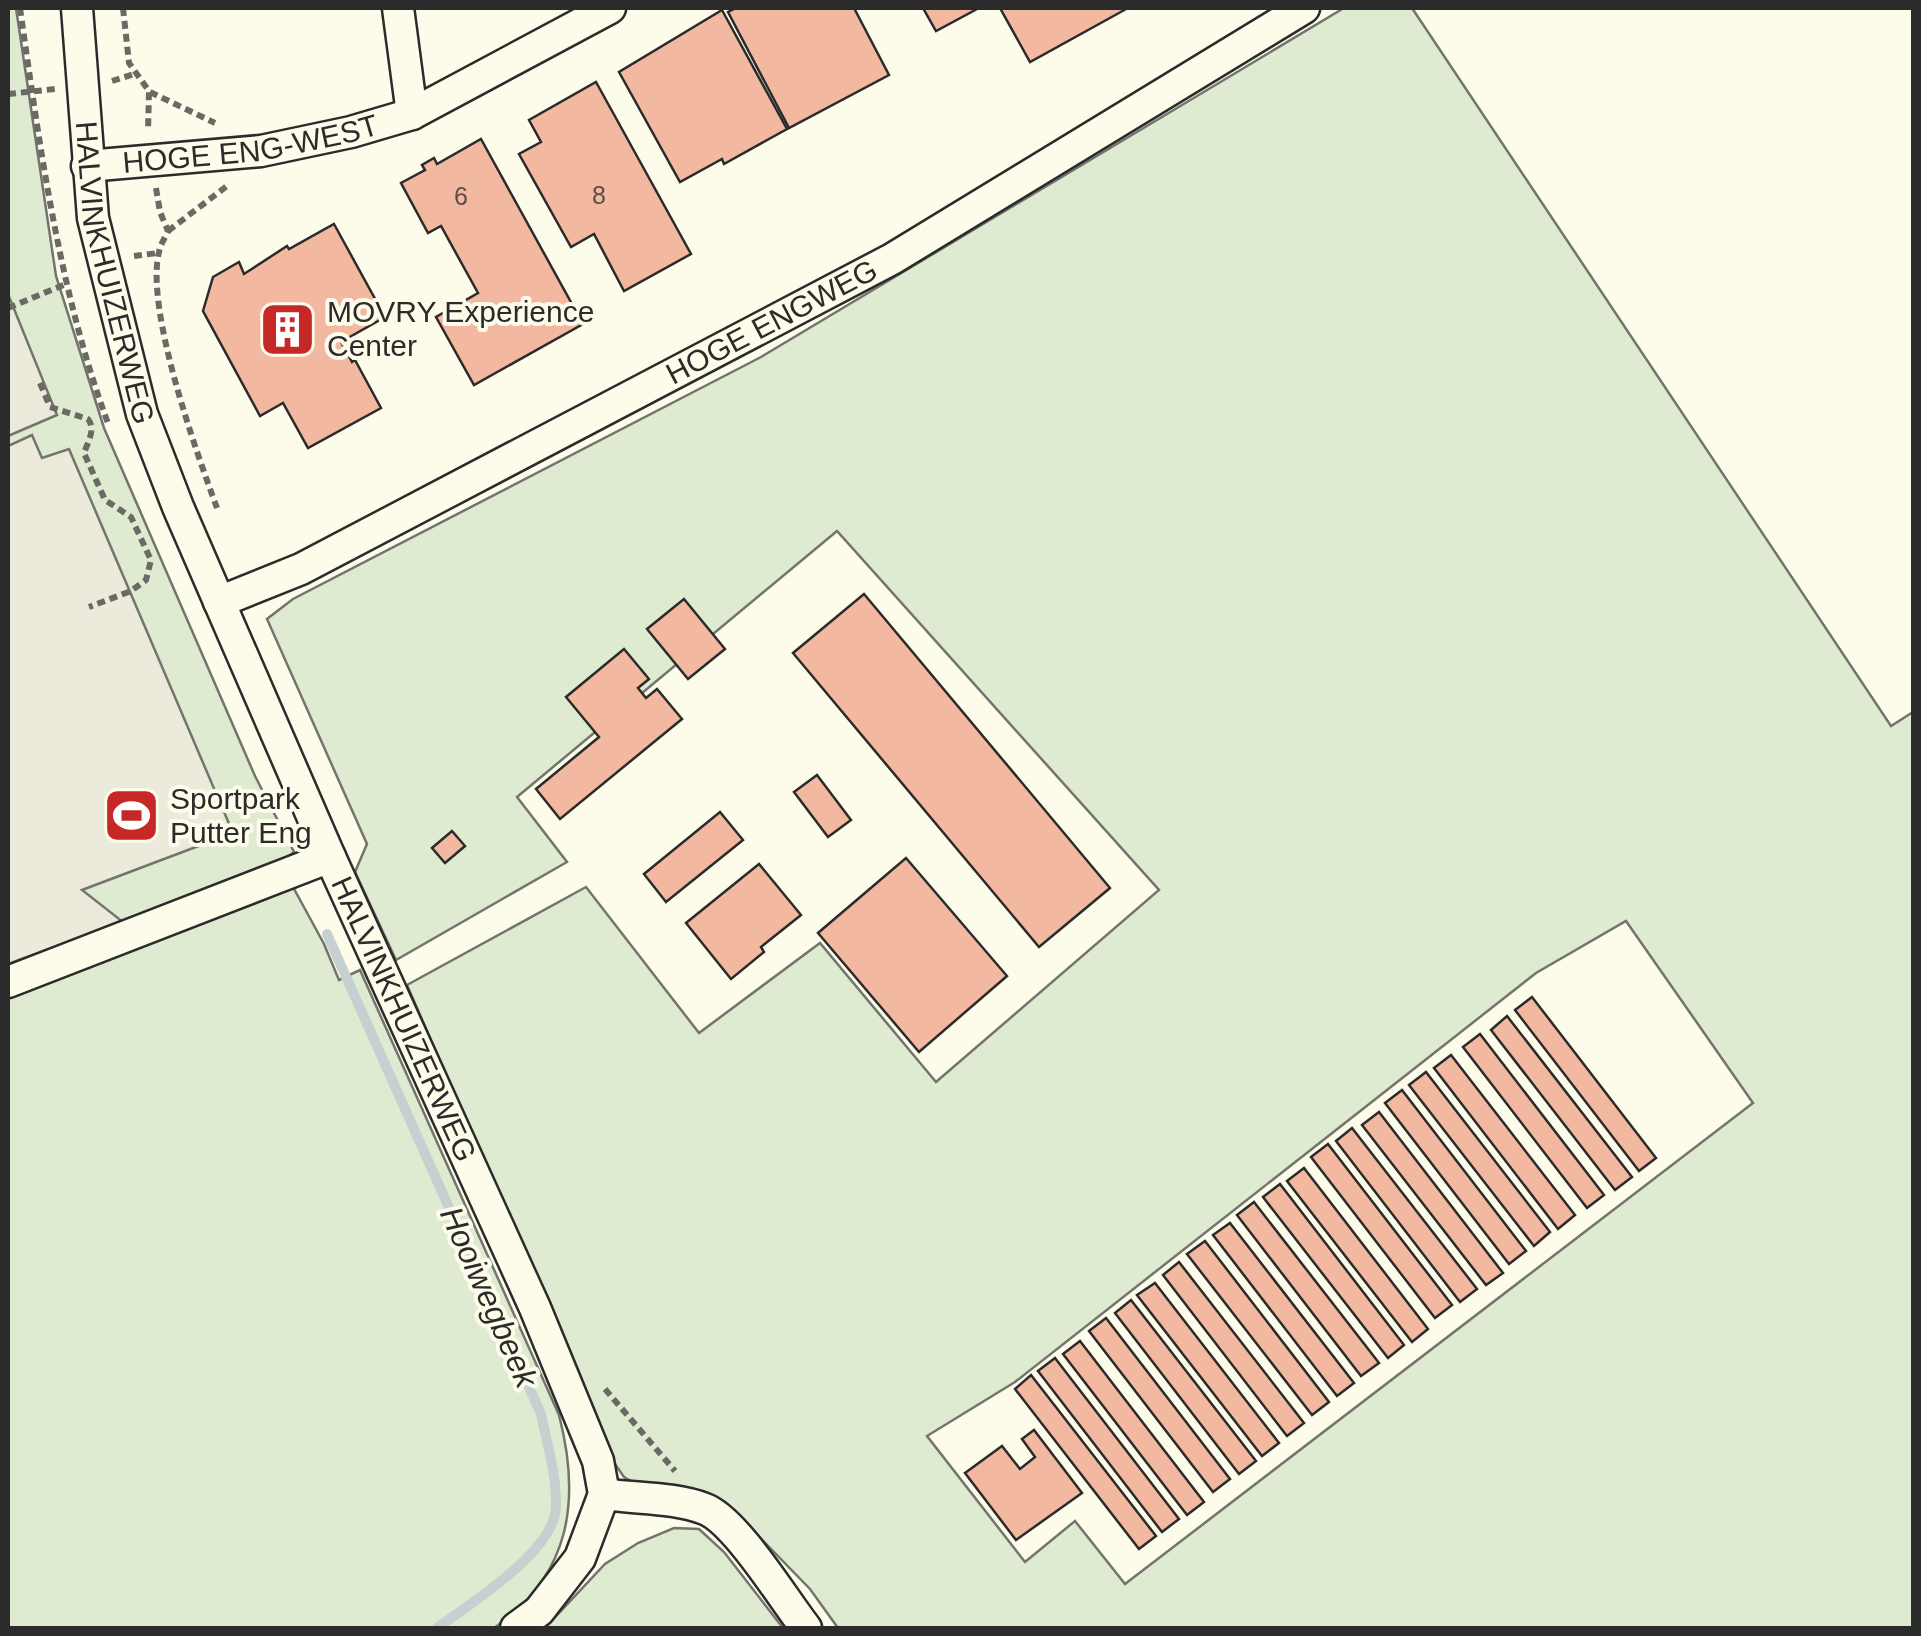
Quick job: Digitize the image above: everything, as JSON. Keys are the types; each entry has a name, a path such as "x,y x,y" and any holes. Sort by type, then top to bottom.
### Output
{"street":[{"name":"HALVINKHUIZERWEG","path":"77,8 92,218 142,414 330,857 536,1308 598,1461 604,1494"},
{"name":"HOGE ENG-WEST","path":"398,8 412,114"},
{"name":"HOGE ENG-WEST","path":"87,166 260,151 351,132 412,114 610,8"},
{"name":"HOGE ENGWEG","path":"219,602 301,569 892,259 1304,8"},
{"name":"HALVINKHUIZERWEG","path":"8,982 330,857"},
{"path":"516,1628 539,1611 572,1571 604,1494 676,1502 708,1510 735,1532 806,1628"}],"path":[{"name":"HALVINKHUIZERWEG","path":"123,8 129,63 149,91 146,114 152,160 160,212 168,231 158,253 158,298 176,384 222,523"},
{"path":"8,94 34,91"},
{"path":"8,308 66,284"},
{"path":"40,383 50,407 88,418 92,429 84,453 105,500 131,517 151,560 146,580 89,607"},
{"path":"597,1380 708,1510"}],"green space":[{"name":"Sportpark Putter Eng","path":"8,8 16,8 56,276 104,428 255,776 294,852 280,863 339,980 360,970 559,1415 569,1477 564,1534 540,1584 494,1628 8,1628"},
{"path":"1344,8 1412,8 1891,726 1913,712 1913,1628 838,1628 810,1589 729,1506 636,1484 624,1477 407,985 586,887 699,1033 820,943 936,1082 1159,890 837,531 517,797 567,862 396,960 355,872 367,844 267,619 293,599 761,357","holes":["1626,921 1753,1103 1125,1584 1075,1521 1025,1562 927,1436 1015,1382 1536,973"]},
{"path":"674,1528 699,1529 724,1552 783,1628 545,1628 605,1564 638,1543"}],"shaded area":[{"path":"8,294 57,415 8,436"},
{"path":"32,435 42,458 69,449 233,833 82,890 123,922 8,964 8,446"}],"building":[{"path":"736,8 854,8 889,75 789,128 728,12"},
{"path":"923,8 979,8 936,31"},
{"path":"1000,8 1128,8 1030,62"},
{"path":"722,10 787,129 724,164 722,159 680,182 619,72"},
{"path":"596,82 691,254 624,291 594,234 571,247 519,154 541,142 529,120"},
{"path":"481,139 583,324 474,385 436,317 478,293 441,226 428,233 401,183 425,170 422,165 434,158 437,164"},
{"name":"MOVRY Experience Center","path":"334,224 385,317 341,342 381,408 308,448 283,403 260,416 203,311 213,277 239,262 244,274 287,246 289,249"},
{"path":"864,594 1110,888 1039,947 793,653"},
{"path":"684,599 725,649 688,679 647,629"},
{"path":"624,649 649,679 638,688 646,698 657,689 682,719 560,819 536,789 599,737 566,697"},
{"path":"817,775 851,820 828,837 794,792"},
{"path":"720,812 743,840 666,902 644,874"},
{"path":"452,831 465,846 445,863 432,848"},
{"path":"906,858 1007,976 919,1052 818,933"},
{"path":"759,864 801,915 761,947 764,952 731,979 686,923"},
{"path":"1532,997 1656,1158 1639,1171 1515,1010"},
{"path":"1507,1016 1632,1177 1615,1190 1491,1030"},
{"path":"1480,1034 1604,1195 1587,1208 1463,1047"},
{"path":"1451,1055 1575,1215 1558,1229 1434,1068"},
{"path":"1426,1072 1550,1232 1534,1246 1409,1085"},
{"path":"1402,1090 1526,1251 1509,1264 1385,1103"},
{"path":"1379,1112 1503,1273 1486,1285 1362,1125"},
{"path":"1352,1128 1477,1289 1460,1302 1336,1141"},
{"path":"1328,1144 1452,1305 1435,1318 1311,1157"},
{"path":"1304,1168 1428,1329 1412,1342 1287,1181"},
{"path":"1280,1184 1404,1345 1388,1358 1263,1197"},
{"path":"1254,1202 1379,1363 1361,1376 1237,1215"},
{"path":"1230,1223 1354,1383 1337,1396 1213,1235"},
{"path":"1205,1241 1329,1402 1312,1415 1187,1254"},
{"path":"1179,1262 1304,1423 1287,1436 1163,1275"},
{"path":"1155,1283 1279,1443 1262,1456 1137,1295"},
{"path":"1131,1300 1256,1461 1239,1474 1115,1313"},
{"path":"1106,1318 1230,1479 1213,1492 1089,1331"},
{"path":"1080,1341 1204,1502 1187,1515 1063,1354"},
{"path":"1055,1358 1179,1519 1162,1532 1038,1371"},
{"path":"1031,1375 1156,1536 1139,1549 1015,1389"},
{"path":"1034,1430 1082,1493 1016,1540 965,1473 1002,1446 1020,1469 1035,1457 1022,1439"}],"waterway":[{"name":"Hooiwegbeek","path":"327,934 541,1414 553,1472 556,1507 542,1541 489,1591 437,1628"}],"place":[{"name":"MOVRY Experience Center","path":"288,329"},
{"name":"Sportpark Putter Eng","path":"131,816"}]}
